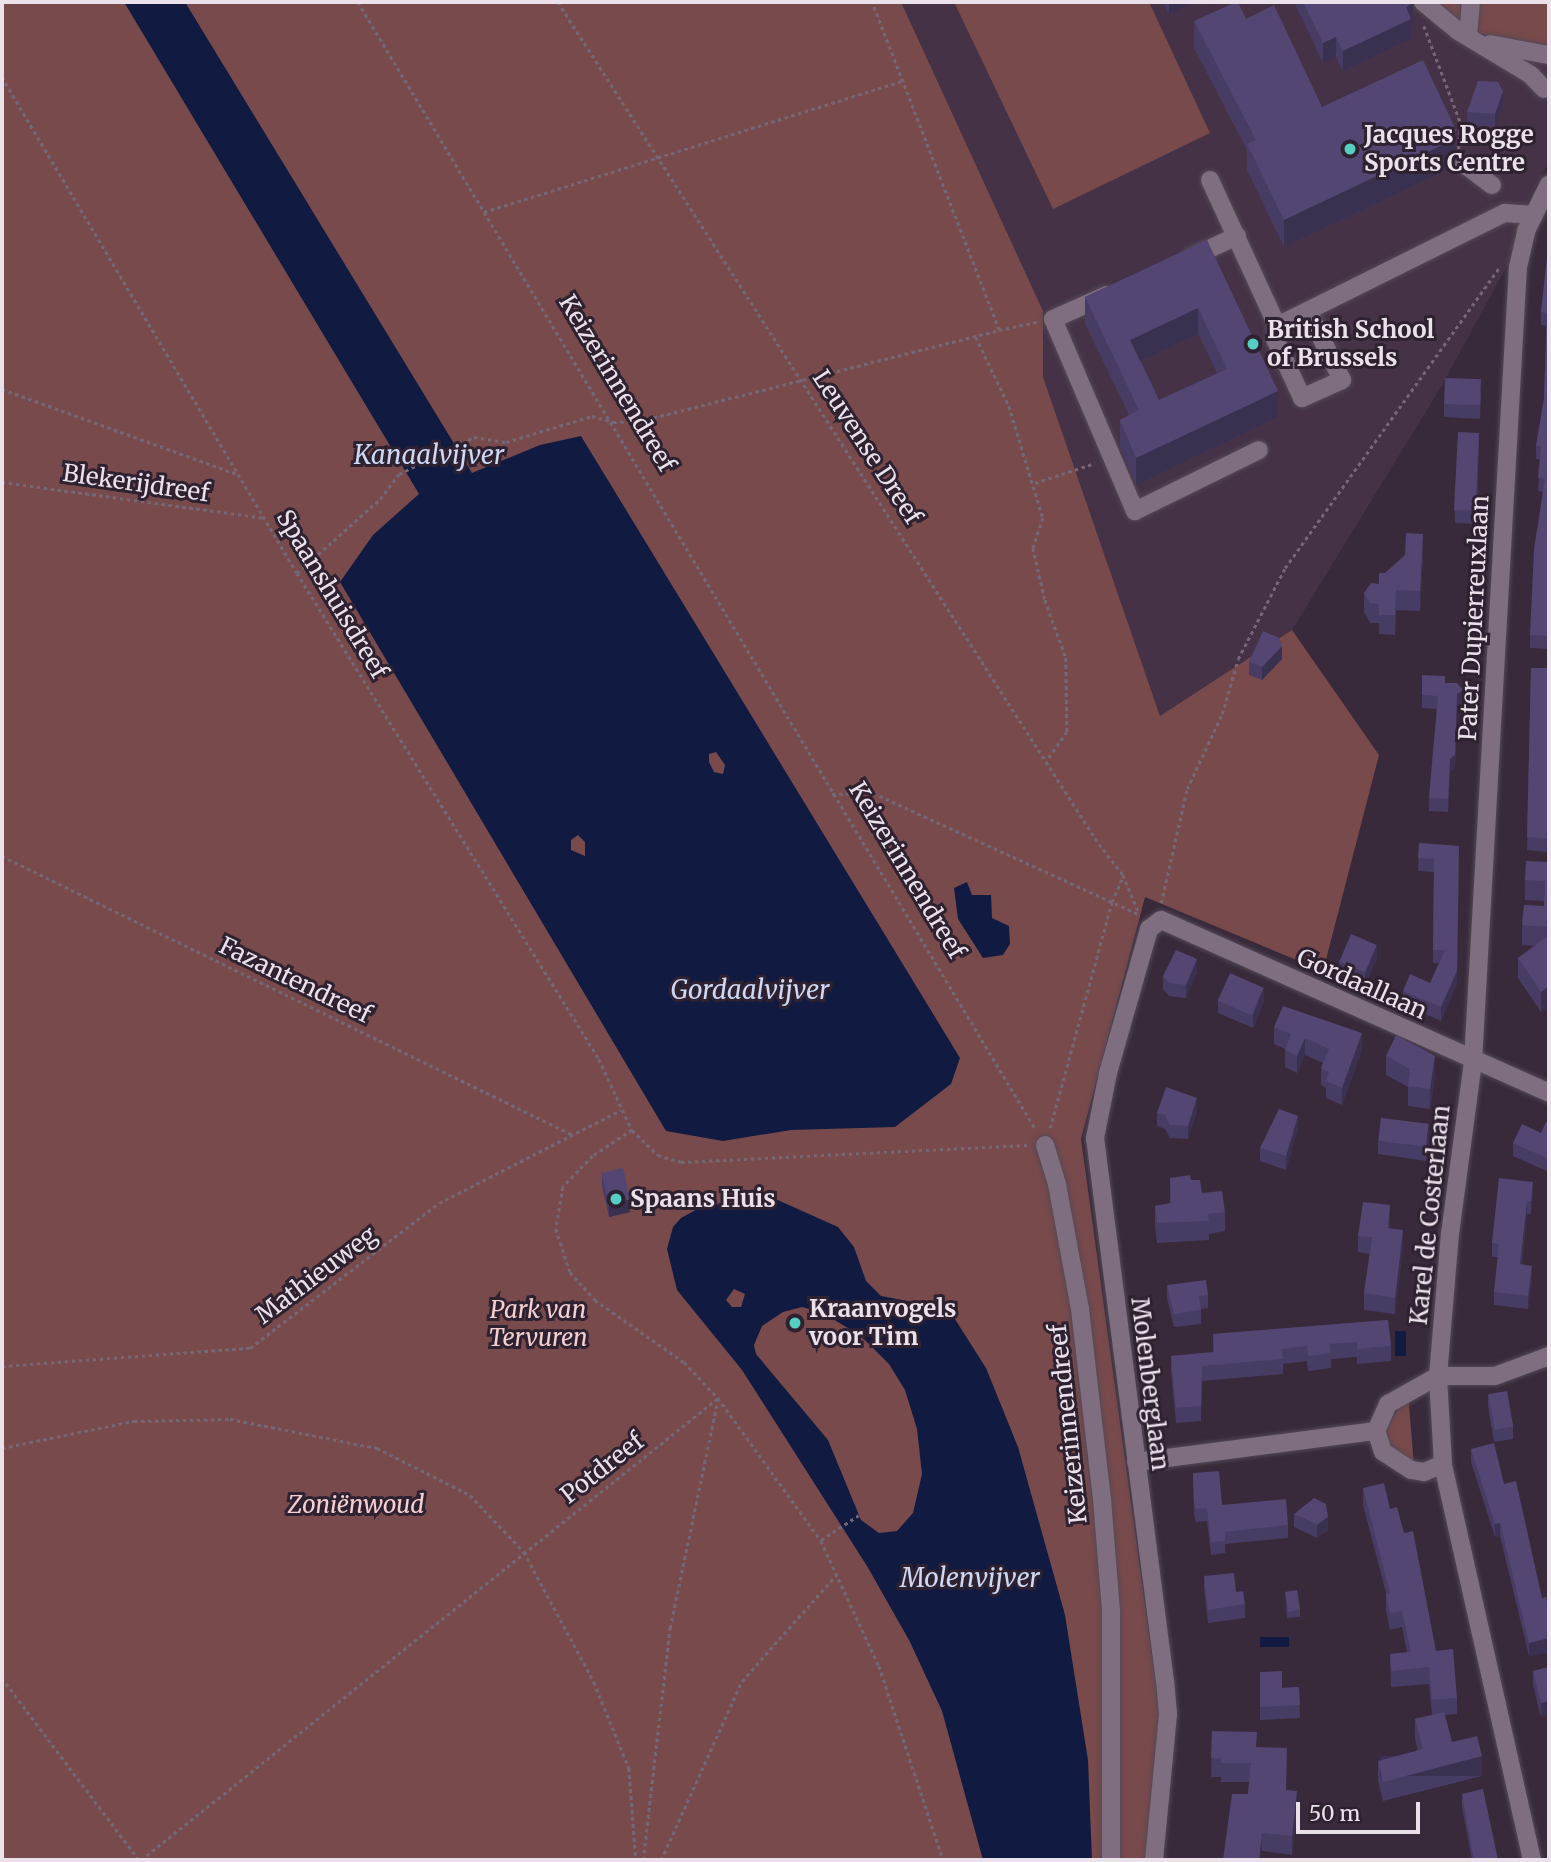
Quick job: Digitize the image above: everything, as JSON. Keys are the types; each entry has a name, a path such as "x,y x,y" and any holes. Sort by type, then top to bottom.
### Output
{"street":[{"path":"1423,2 1471,38 1531,75 1546,92"},
{"path":"1471,2 1471,38"},
{"path":"1471,38 1549,57 1542,74 1546,92"},
{"path":"1464,164 1492,185"},
{"path":"1210,180 1277,326 1275,340 1302,398 1342,380 1308,312"},
{"name":"Pater Dupierreuxlaan","path":"1473,1061 1518,267 1534,215 1549,184"},
{"path":"1277,326 1505,213 1534,215"},
{"path":"1176,264 1237,236"},
{"path":"1127,286 1053,319 1135,511 1259,450"},
{"name":"Gordaallaan","path":"1147,918 1161,920 1549,1093"},
{"name":"Molenberglaan","path":"1147,918 1149,929 1108,1073 1095,1138 1168,1714 1154,1860"},
{"name":"Karel de Costerlaan","path":"1473,1061 1450,1234 1438,1376 1443,1464 1532,1860"},
{"name":"Keizerinnendreef","path":"1045,1145 1057,1184 1080,1309 1102,1499 1111,1612 1111,1860"},
{"path":"1443,1464 1424,1472 1392,1462 1383,1452 1376,1431 1388,1404 1438,1376 1495,1376 1549,1356"},
{"path":"1136,1462 1376,1431"}],"path":[{"name":"Keizerinnendreef","path":"358,2 613,422 832,794 1045,1145"},
{"name":"Leuvense Dreef","path":"558,2 656,159 803,379 1123,875 1147,918"},
{"path":"872,2 999,330"},
{"path":"1423,24 1461,124 1457,144 1464,164"},
{"name":"Spaanshuisdreef","path":"2,77 297,573 599,1059 632,1130 658,1155 681,1161 1045,1145"},
{"path":"484,212 901,81"},
{"path":"2,89 8,88"},
{"path":"832,794 873,793 1147,918 1187,789 1222,714 1238,659 1285,568 1502,265"},
{"path":"297,573 380,499 399,474 474,437 506,442 593,416 613,422 640,421 999,330 1053,319"},
{"path":"976,337 1009,407 1043,518 1033,548 1045,600 1066,658 1067,732 1047,761"},
{"path":"2,389 239,475"},
{"path":"1034,484 1111,457"},
{"name":"Blekerijdreef","path":"2,481 265,518"},
{"name":"Fazantendreef","path":"2,856 573,1135"},
{"path":"1045,1145 1112,902 1123,875"},
{"name":"Mathieuweg","path":"2,1366 250,1348 439,1203 621,1110"},
{"path":"632,1130 593,1156 563,1187 556,1229 570,1272 595,1300 684,1362 718,1398 821,1541 879,1666 943,1860"},
{"path":"643,1860 670,1628 718,1398"},
{"name":"Potdreef","path":"140,1860 718,1398"},
{"path":"2,1448 134,1421 230,1419 377,1448 470,1495 524,1552 594,1682 629,1768 636,1860"},
{"path":"821,1541 859,1515"},
{"path":"661,1860 742,1681 836,1575"},
{"path":"2,1678 140,1860"}],"shaded area":[{"name":"British School of Brussels","path":"901,2 1549,2 1549,162 1521,212 1526,231 1441,387 1292,630 1160,716 1043,377 1043,311"}],"green space":[{"name":"Park van Tervuren","path":"2,2 901,2 1043,311 1043,377 1160,716 1292,630 1379,755 1323,971 1145,897 1081,1139 1160,1714 1146,1860 2,1860"},
{"path":"954,2 1149,2 1210,133 1053,209"},
{"path":"1436,2 1549,2 1549,46 1477,33"},
{"path":"1408,1394 1414,1466 1388,1446 1385,1428"}],"water":[{"name":"Gordaalvijver","path":"124,2 185,2 472,473 540,445 581,436 960,1058 951,1084 895,1127 791,1130 723,1141 666,1131 340,582 373,535 419,494","holes":["716,752 725,765 723,774 714,772 709,762 709,754","578,835 585,842 585,856 571,850 571,840"]},
{"path":"967,882 972,895 991,895 992,918 1009,926 1010,944 1003,955 983,958 958,919 954,888"},
{"name":"Molenvijver","path":"771,1197 838,1227 854,1247 866,1281 881,1296 934,1306 953,1316 986,1368 1018,1447 1065,1615 1088,1760 1092,1860 983,1860 942,1711 909,1640 867,1566 742,1370 677,1290 667,1249 673,1227 681,1218 701,1207","holes":["734,1289 745,1294 741,1307 732,1307 726,1300","802,1307 823,1313 861,1336 889,1364 905,1390 917,1429 922,1474 913,1513 897,1531 879,1533 861,1520 828,1440 756,1354 754,1345 762,1326 783,1312"]},
{"path":"1395,1331 1406,1331 1406,1356 1395,1356"},
{"path":"1260,1637 1289,1637 1289,1647 1260,1647"}],"building":[{"name":"Jacques Rogge Sports Centre","path":"1236,2 1246,19 1274,5 1322,107 1423,60 1456,130 1453,140 1284,220 1247,144 1256,140 1194,21"},
{"path":"1303,2 1413,3 1406,7 1411,19 1343,51 1336,37 1323,43"},
{"path":"1478,81 1498,82 1503,91 1495,114 1467,112"},
{"path":"1207,240 1278,391 1136,458 1120,420 1139,410 1085,297","holes":["1198,308 1227,369 1159,400 1130,340"]},
{"path":"1549,240 1549,636 1530,635 1534,549 1545,479 1538,478 1541,446 1536,446 1544,399 1547,313 1541,312"},
{"path":"1445,378 1481,379 1480,405 1444,404"},
{"path":"1458,432 1479,433 1475,511 1454,510"},
{"path":"1406,533 1423,534 1420,591 1396,590 1395,615 1379,615 1379,604 1370,603 1364,593 1371,583 1379,584 1379,573 1385,573 1405,555"},
{"path":"1263,631 1279,638 1282,646 1262,667 1249,662"},
{"path":"1531,668 1549,668 1549,839 1527,837"},
{"path":"1422,675 1445,676 1445,683 1457,683 1463,690 1457,694 1455,755 1450,759 1448,799 1429,798 1438,696 1422,695"},
{"path":"1419,843 1459,846 1457,971 1441,1007 1403,991 1410,974 1430,983 1445,950 1433,950 1434,859 1418,858"},
{"path":"1547,849 1549,927 1522,925 1524,905 1544,906 1545,881 1525,880 1526,861 1547,862"},
{"path":"1351,934 1377,945 1365,973 1339,962"},
{"path":"1549,935 1549,986 1541,992 1518,958"},
{"path":"1176,950 1197,959 1186,985 1169,983 1163,976"},
{"path":"1230,973 1264,988 1252,1015 1218,1000"},
{"path":"1283,1006 1362,1033 1342,1088 1326,1081 1329,1072 1321,1068 1329,1049 1305,1038 1297,1056 1285,1050 1291,1034 1274,1027"},
{"path":"1396,1035 1435,1056 1430,1089 1408,1086 1410,1069 1386,1056"},
{"path":"1166,1087 1197,1098 1188,1126 1170,1125 1165,1115 1157,1113"},
{"path":"1279,1109 1298,1116 1286,1156 1260,1148"},
{"path":"1381,1118 1429,1124 1426,1147 1378,1141"},
{"path":"1546,1122 1549,1123 1549,1159 1513,1143 1522,1124 1541,1133"},
{"path":"623,1168 630,1199 609,1204 602,1173"},
{"path":"1190,1175 1191,1180 1200,1180 1202,1193 1222,1191 1225,1212 1208,1214 1209,1221 1157,1223 1155,1206 1171,1203 1170,1178"},
{"path":"1499,1178 1533,1182 1531,1201 1527,1201 1520,1264 1532,1266 1528,1296 1494,1292 1499,1244 1492,1243"},
{"path":"1363,1202 1390,1205 1388,1228 1403,1230 1395,1298 1364,1293 1372,1237 1358,1236"},
{"path":"1206,1280 1208,1295 1199,1296 1201,1310 1174,1314 1167,1285"},
{"path":"1388,1320 1391,1346 1357,1349 1357,1342 1330,1344 1331,1353 1308,1356 1307,1346 1282,1349 1283,1359 1202,1366 1201,1406 1176,1408 1171,1356 1214,1352 1213,1334"},
{"path":"1507,1391 1513,1426 1495,1430 1488,1394"},
{"path":"1494,1443 1504,1484 1516,1481 1542,1598 1546,1597 1549,1609 1549,1638 1529,1643 1500,1523 1495,1524 1471,1449"},
{"path":"1219,1471 1222,1505 1286,1499 1288,1525 1225,1532 1225,1541 1211,1542 1207,1508 1196,1509 1194,1502 1193,1473"},
{"path":"1384,1483 1390,1509 1397,1507 1404,1533 1413,1531 1436,1651 1453,1649 1457,1698 1432,1700 1429,1667 1391,1671 1390,1654 1411,1652 1402,1611 1390,1613 1386,1594 1390,1593 1363,1488"},
{"path":"1314,1498 1326,1504 1328,1517 1317,1525 1294,1514"},
{"path":"1234,1573 1236,1592 1243,1591 1245,1604 1208,1610 1204,1576"},
{"path":"1297,1590 1300,1610 1288,1612 1285,1592"},
{"path":"1549,1667 1549,1701 1541,1703 1533,1671"},
{"path":"1282,1671 1282,1688 1299,1687 1300,1705 1260,1707 1260,1672"},
{"path":"1444,1712 1452,1742 1477,1736 1482,1756 1383,1782 1378,1761 1423,1749 1415,1719"},
{"path":"1212,1731 1257,1732 1256,1747 1287,1748 1286,1790 1297,1791 1292,1836 1262,1833 1259,1860 1223,1860 1232,1794 1248,1794 1251,1763 1221,1763 1221,1758 1211,1758"},
{"path":"1483,1789 1498,1860 1474,1860 1462,1794"}],"place":[{"name":"Jacques Rogge Sports Centre","path":"1350,149"},
{"name":"British School of Brussels","path":"1253,344"},
{"name":"Spaans Huis","path":"616,1199"},
{"name":"Kraanvogels voor Tim","path":"795,1323"}],"water label":[{"name":"Kanaalvijver","path":"429,455"}],"park label":[{"name":"Zoniënwoud","path":"356,1505"}]}
